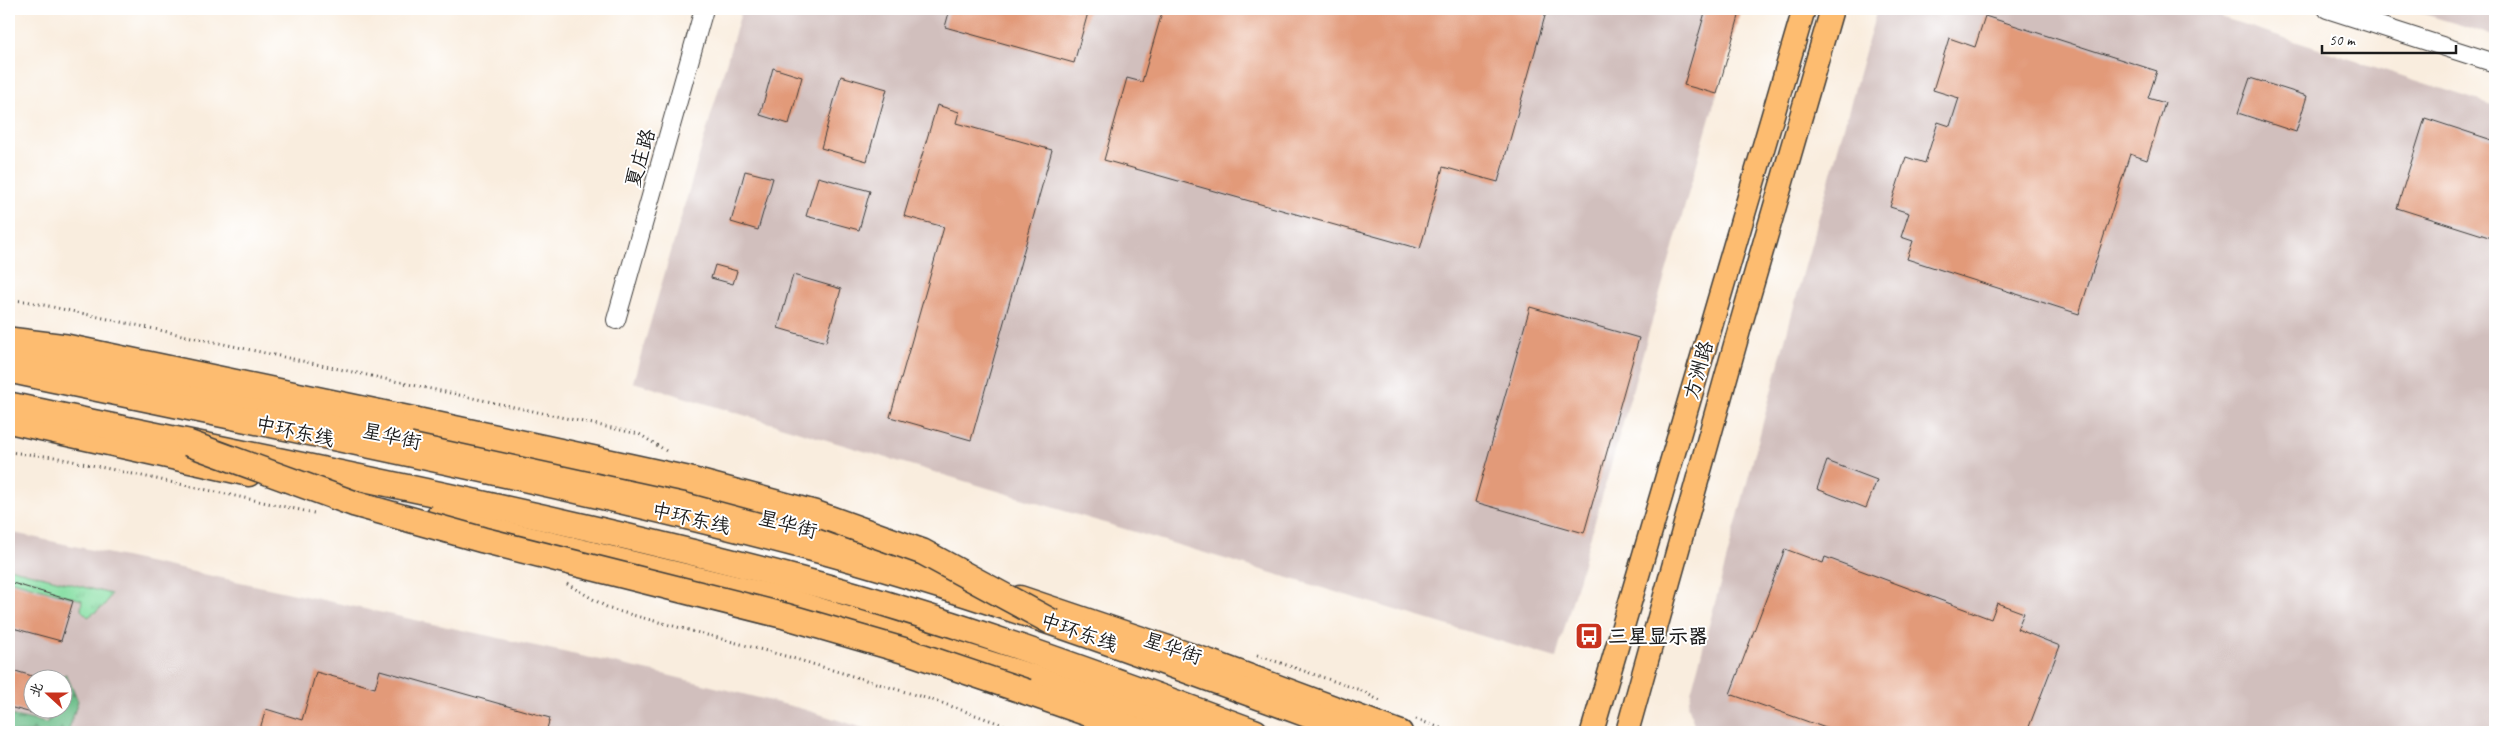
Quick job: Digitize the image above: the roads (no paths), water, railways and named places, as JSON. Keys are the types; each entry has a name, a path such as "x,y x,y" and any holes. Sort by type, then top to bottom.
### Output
{"highway":[{"path":"9,340 66,347 415,420 677,477 814,513 923,552 1052,622"},
{"name":"中环东线","path":"9,370 489,472 721,525 909,577 1052,622 1355,732"},
{"name":"中环东线","path":"9,405 491,505 797,579 918,614 1041,655 1255,732"},
{"path":"188,443 355,504 483,540 785,616 909,652 1141,732"}],"main road":[{"name":"方洲路","path":"1592,732 1804,9"},
{"name":"方洲路","path":"1627,732 1740,327 1832,9"},
{"name":"星华街","path":"9,351 812,529 1200,658 1401,732"},
{"path":"9,422 484,526 790,600 1033,676 1195,732"}],"street":[{"name":"夏庄路","path":"616,320 704,9"},
{"path":"2327,9 2495,63"}],"place":[{"name":"三星显示器","path":"1589,636"}]}
